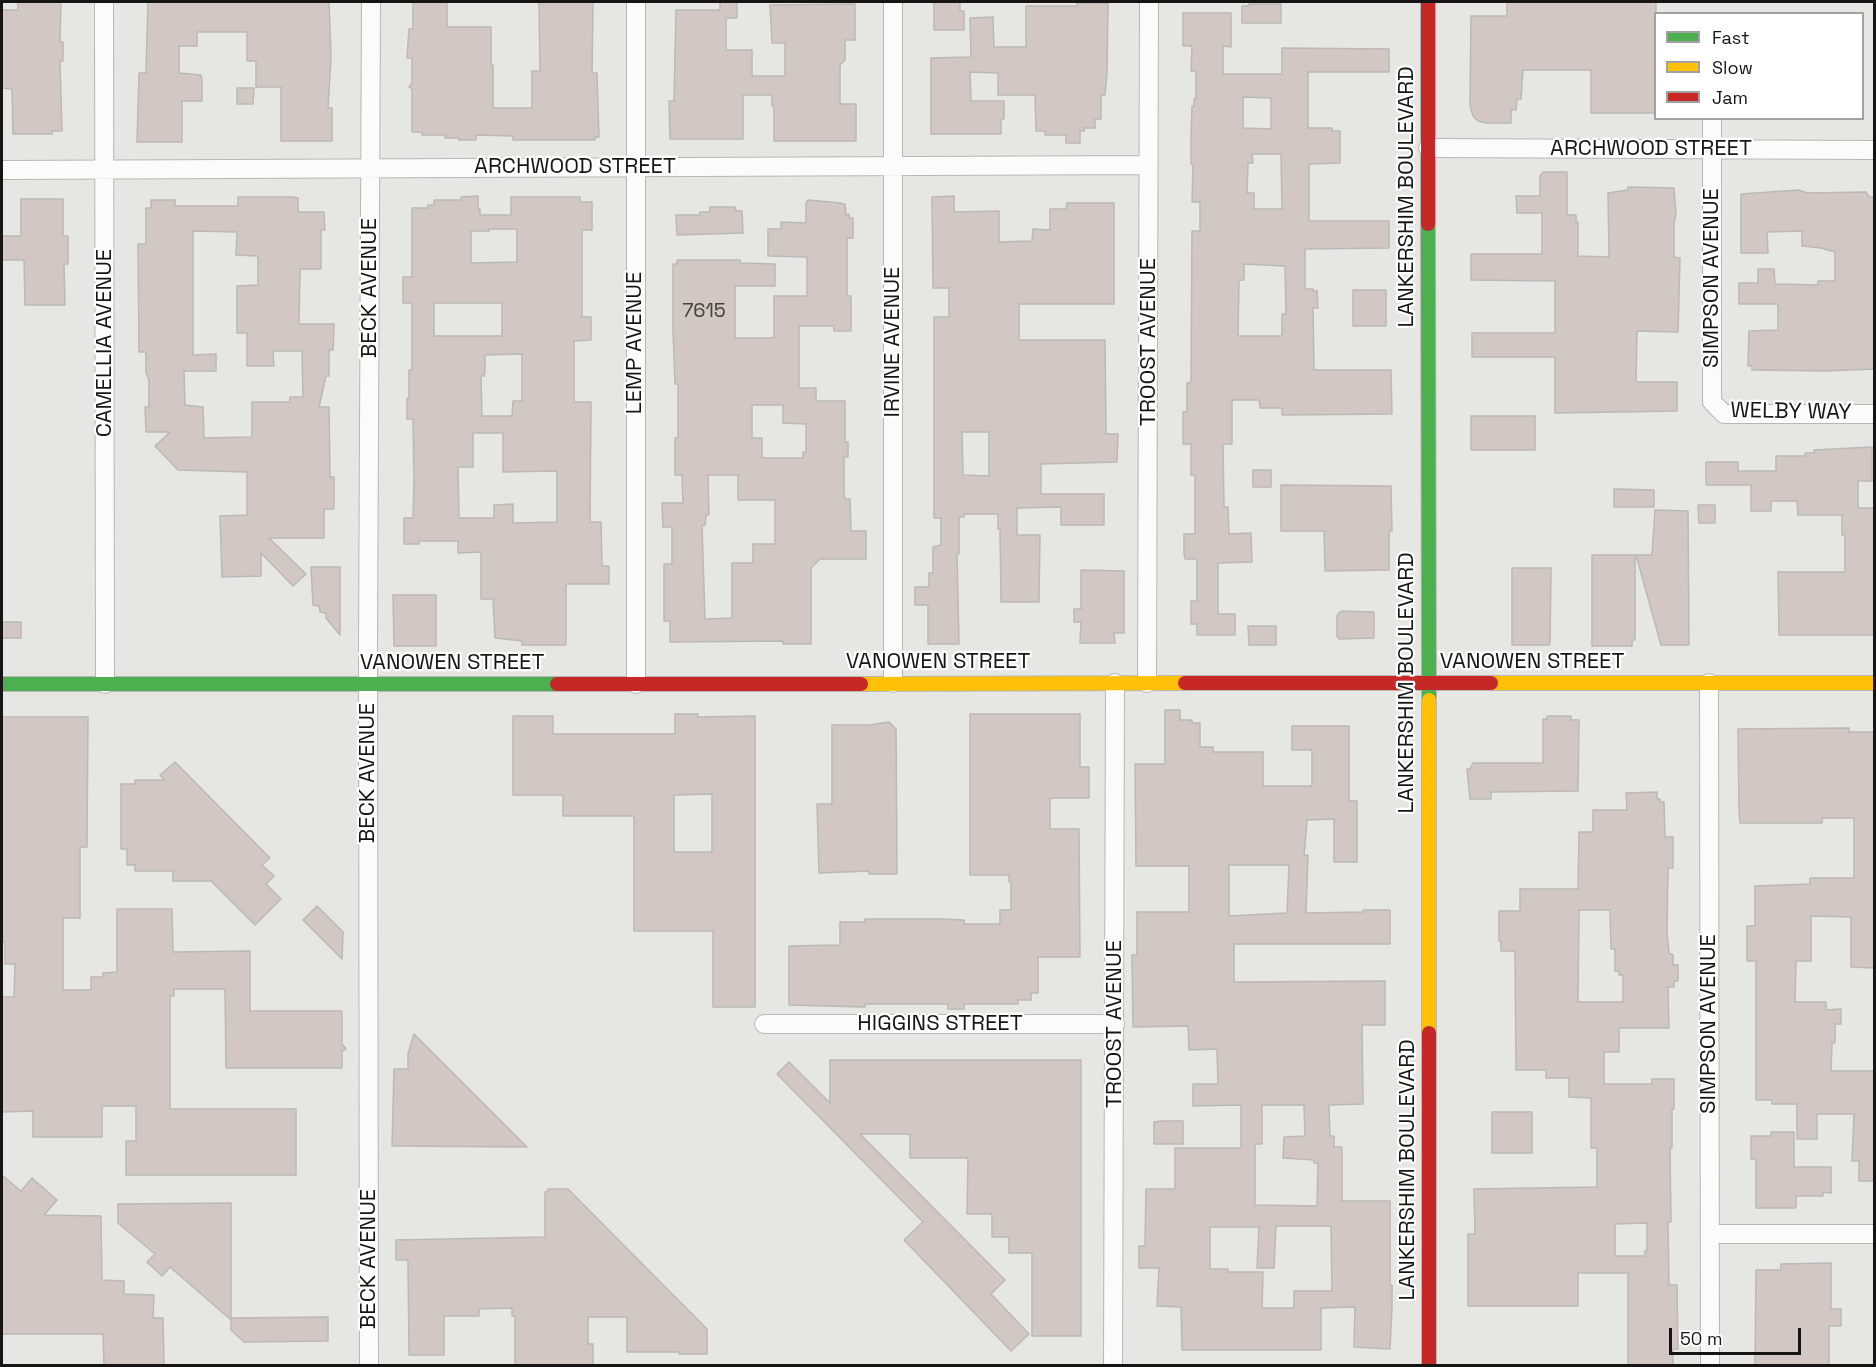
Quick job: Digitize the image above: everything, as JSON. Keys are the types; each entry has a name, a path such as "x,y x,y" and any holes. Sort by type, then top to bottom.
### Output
{"main road":[{"name":"LANKERSHIM BOULEVARD","path":"1428,2 1429,1365"},
{"name":"VANOWEN STREET","path":"2,684 1875,683"}],"street":[{"name":"CAMELLIA AVENUE","path":"104,2 105,684"},
{"name":"BECK AVENUE","path":"369,1365 368,683 371,2"},
{"name":"LEMP AVENUE","path":"636,2 636,684"},
{"name":"IRVINE AVENUE","path":"893,2 893,683"},
{"name":"TROOST AVENUE","path":"1147,683 1149,2"},
{"name":"SIMPSON AVENUE","path":"1712,120 1712,402"},
{"name":"ARCHWOOD STREET","path":"1428,148 1875,150"},
{"name":"ARCHWOOD STREET","path":"2,170 1149,165"},
{"name":"WELBY WAY","path":"1712,402 1724,414 1875,414"},
{"name":"TROOST AVENUE","path":"1113,1365 1115,683"},
{"name":"SIMPSON AVENUE","path":"1709,683 1710,1365"},
{"name":"HIGGINS STREET","path":"764,1024 1115,1024"},
{"path":"1710,1234 1875,1234"}],"building":[{"path":"18,2 61,2 62,131 52,131 52,134 13,134 12,89 2,88 2,10 18,10"},
{"path":"148,2 329,2 331,57 328,108 332,108 332,141 281,141 281,87 256,87 256,61 247,61 247,32 197,32 197,46 179,46 179,73 201,75 202,80 202,101 182,101 182,142 137,142 139,73 146,73"},
{"path":"413,2 447,2 447,27 491,27 493,108 532,108 532,71 540,71 539,2 593,2 592,73 597,73 599,137 595,137 595,140 513,140 513,136 476,135 476,140 459,140 459,138 445,138 445,135 422,135 422,132 412,132 412,89 409,87 412,83 412,58 407,58 409,29 413,29"},
{"path":"720,2 737,2 737,18 726,18 726,50 752,50 752,76 785,76 785,43 772,43 770,5 855,4 855,40 845,40 845,60 840,65 840,104 856,104 856,141 774,141 772,95 743,95 743,139 670,139 669,101 674,101 676,10 720,10"},
{"path":"934,2 960,2 960,11 964,11 964,30 934,30"},
{"path":"1507,2 1656,2 1656,12 1654,12 1654,113 1591,113 1591,70 1523,70 1521,99 1517,99 1516,110 1511,110 1511,123 1478,121 1473,116 1470,106 1471,16 1507,16"},
{"path":"1077,3 1108,3 1107,74 1105,95 1101,95 1101,119 1095,119 1095,128 1084,128 1084,131 1080,131 1080,143 1066,143 1066,135 1045,135 1045,131 1036,131 1035,95 998,95 998,73 970,72 971,101 1004,101 1001,134 931,134 931,58 971,57 970,18 993,17 994,47 1026,47 1026,6 1077,6"},
{"path":"1249,4 1281,4 1281,23 1242,23 1242,6 1249,6"},
{"path":"1183,13 1231,13 1231,47 1223,46 1223,74 1282,74 1282,48 1389,49 1389,72 1308,72 1308,128 1332,128 1332,131 1340,131 1340,163 1309,164 1309,221 1389,221 1389,248 1305,249 1305,289 1317,291 1318,308 1313,308 1314,370 1391,370 1392,414 1282,415 1282,408 1260,408 1259,400 1232,400 1232,444 1223,444 1224,507 1228,507 1229,534 1251,533 1252,562 1218,563 1218,614 1235,614 1235,635 1197,635 1197,624 1191,624 1191,601 1197,601 1197,561 1196,559 1185,559 1184,553 1184,534 1195,534 1195,475 1191,475 1191,444 1183,444 1183,412 1187,412 1187,383 1191,382 1192,231 1200,231 1200,202 1192,202 1191,136 1192,106 1196,99 1196,71 1191,71 1192,46 1183,46","holes":["1243,97 1271,98 1271,129 1243,128","1252,154 1281,154 1282,209 1254,209 1254,193 1247,193 1248,163 1253,163","1244,264 1285,266 1286,314 1282,314 1282,336 1238,336 1239,280 1244,280"]},
{"path":"237,88 254,88 253,104 237,104"},
{"path":"1543,172 1567,172 1567,215 1576,215 1576,222 1578,222 1578,256 1609,257 1608,193 1628,190 1628,187 1674,188 1676,215 1674,257 1680,258 1678,332 1637,331 1636,382 1677,382 1677,411 1555,413 1555,357 1472,357 1472,333 1555,333 1555,281 1471,280 1471,254 1542,254 1542,213 1517,213 1516,196 1540,196 1540,176"},
{"path":"1799,190 1807,193 1866,192 1869,197 1875,197 1875,369 1752,370 1752,366 1748,366 1749,331 1778,330 1778,304 1739,304 1739,283 1758,283 1758,269 1774,269 1775,284 1818,285 1818,281 1835,281 1835,252 1802,246 1802,231 1767,232 1768,253 1741,253 1741,194"},
{"path":"478,196 480,215 511,215 511,197 580,197 580,202 592,202 592,230 582,230 582,317 591,317 591,340 574,341 574,402 591,402 590,522 601,522 602,566 609,566 609,584 566,584 566,645 522,645 522,641 495,638 493,599 481,599 481,552 458,553 458,541 419,541 419,544 404,544 404,518 413,518 414,481 413,419 407,419 409,370 412,370 412,303 403,303 403,277 412,277 412,208 428,208 428,205 434,205 434,200 461,200 461,197","holes":["489,229 517,229 517,262 471,263 471,231 489,231","434,303 502,303 502,336 434,336","522,354 522,401 513,401 512,416 482,416 481,376 484,376 485,372 485,355","473,433 503,433 503,472 557,471 557,522 513,523 513,504 494,505 494,518 459,518 458,467 473,467"]},
{"path":"954,196 954,212 999,211 999,242 1032,241 1033,229 1050,230 1050,209 1066,209 1067,203 1114,203 1114,304 1019,304 1019,340 1105,340 1106,434 1118,434 1117,462 1041,464 1041,494 1104,494 1104,525 1061,525 1061,507 1017,508 1017,535 1040,535 1039,602 1001,602 998,514 964,514 964,517 959,517 959,554 957,554 959,644 928,644 928,605 915,605 915,587 929,587 929,573 933,573 933,547 941,545 941,518 934,518 934,317 949,317 949,288 933,288 932,197","holes":["962,432 989,432 989,476 963,475"]},
{"path":"238,197 293,197 298,198 298,212 324,212 325,230 321,230 321,269 300,269 299,324 334,324 333,350 329,350 329,376 326,376 319,407 329,407 330,477 334,477 334,509 324,509 324,538 269,538 306,574 293,586 261,553 261,576 222,577 220,516 247,515 247,472 178,470 155,446 170,432 146,432 145,407 149,407 149,380 146,373 146,352 139,352 138,244 146,244 146,208 151,208 151,200 175,200 175,206 238,206","holes":["193,231 237,232 236,255 258,256 258,285 237,286 237,333 247,333 247,366 274,366 273,351 302,351 303,397 290,397 290,402 252,402 252,437 204,438 203,407 185,405 184,371 216,371 216,354 193,355"]},
{"path":"21,199 63,199 63,236 68,236 68,264 64,264 65,305 25,305 24,260 2,260 2,236 21,236"},
{"path":"808,200 845,204 846,215 849,214 849,218 853,218 853,238 847,238 847,296 851,296 851,331 834,331 834,326 799,326 799,388 816,388 816,401 845,401 845,442 848,442 848,457 844,457 844,493 845,499 850,499 851,531 866,531 866,559 820,559 811,568 811,644 783,644 783,641 670,642 670,621 664,621 664,564 672,564 672,527 663,527 662,503 683,503 682,475 675,475 678,384 675,384 673,264 677,264 677,260 740,260 740,263 775,264 775,286 735,286 735,338 774,338 774,296 807,296 807,257 768,256 768,229 781,229 781,222 806,223","holes":["752,405 783,405 783,423 806,424 806,452 803,452 803,458 762,458 762,438 752,438","708,475 738,475 738,500 775,500 775,544 753,544 753,563 732,563 732,618 705,619 702,526 705,525 706,515 709,515"]},
{"path":"710,207 735,207 736,211 742,211 743,233 677,235 676,215 700,215 700,212 710,212"},
{"path":"1353,290 1386,290 1386,326 1353,326"},
{"path":"1471,416 1535,416 1535,450 1471,450"},
{"path":"1872,447 1872,481 1858,481 1858,508 1875,508 1875,635 1779,635 1778,572 1845,572 1845,535 1842,535 1842,515 1798,515 1797,501 1771,501 1771,511 1751,511 1751,485 1706,485 1706,462 1738,462 1738,471 1776,471 1776,456 1805,456 1805,453 1814,453 1814,450"},
{"path":"1253,470 1271,470 1271,487 1253,487"},
{"path":"1281,485 1391,486 1392,531 1389,531 1389,570 1325,571 1324,531 1281,531"},
{"path":"1614,489 1654,490 1654,507 1614,507"},
{"path":"1698,505 1715,505 1715,523 1699,523"},
{"path":"1655,510 1688,511 1689,645 1661,645 1636,555 1652,555"},
{"path":"1592,555 1635,555 1635,640 1632,640 1632,646 1592,646"},
{"path":"311,567 340,567 340,635 326,618 326,613 320,612 319,606 313,605"},
{"path":"1512,568 1551,568 1549,645 1512,645"},
{"path":"1081,570 1124,571 1124,633 1114,633 1115,643 1080,643 1081,622 1074,622 1074,609 1081,609"},
{"path":"393,595 436,595 436,646 394,646"},
{"path":"1342,611 1374,612 1374,638 1339,639 1337,616"},
{"path":"2,622 21,622 21,638 2,638"},
{"path":"1248,626 1276,626 1276,645 1249,645"},
{"path":"1165,710 1180,710 1180,720 1200,723 1200,747 1213,747 1213,752 1263,752 1263,786 1312,786 1312,750 1292,750 1292,726 1349,726 1349,801 1357,801 1357,862 1334,862 1334,819 1307,820 1304,856 1308,855 1306,913 1390,910 1390,944 1234,944 1234,982 1385,981 1385,1025 1362,1025 1363,1104 1329,1105 1330,1136 1334,1136 1334,1147 1342,1147 1342,1201 1390,1201 1392,1307 1390,1349 1354,1347 1355,1307 1321,1308 1321,1350 1182,1350 1181,1307 1157,1306 1159,1268 1139,1268 1139,1246 1145,1246 1146,1189 1175,1189 1175,1148 1241,1148 1241,1105 1193,1106 1193,1084 1218,1084 1217,1049 1189,1050 1188,1026 1133,1027 1132,955 1137,955 1137,912 1189,912 1189,866 1136,866 1135,764 1165,764","holes":["1229,865 1289,865 1287,913 1229,916","1262,1105 1304,1105 1305,1136 1284,1137 1283,1158 1314,1160 1314,1163 1318,1163 1317,1206 1255,1205 1255,1144 1262,1144","1276,1226 1331,1226 1332,1291 1294,1291 1294,1308 1262,1308 1263,1272 1228,1272 1228,1269 1210,1269 1210,1227 1259,1227 1257,1268 1274,1268"]},
{"path":"675,714 698,714 698,717 755,716 755,1007 713,1007 713,931 634,931 634,816 563,816 563,795 513,795 513,716 553,716 553,734 675,734","holes":["712,794 712,852 674,852 674,795"]},
{"path":"970,714 1080,714 1080,767 1089,767 1089,798 1050,798 1050,829 1079,829 1080,957 1038,957 1038,993 1031,993 1031,1000 1018,1000 1018,1004 964,1004 964,1009 948,1009 948,1004 865,1004 865,1007 789,1005 789,946 840,945 840,922 865,922 865,919 941,919 964,920 964,924 1000,924 1000,910 1011,910 1009,875 970,875"},
{"path":"1547,716 1571,716 1571,720 1579,720 1578,791 1491,792 1491,799 1470,799 1467,769 1470,769 1473,763 1543,763 1543,719 1547,719"},
{"path":"2,717 88,717 87,847 80,847 80,918 63,918 63,990 91,990 91,977 103,977 103,973 117,972 117,909 172,909 173,952 250,951 250,1011 342,1011 342,1044 346,1049 342,1051 342,1068 226,1068 225,989 174,989 174,996 170,996 170,1109 296,1109 296,1175 126,1175 126,1141 136,1141 136,1106 102,1106 102,1137 33,1137 33,1111 2,1112 2,997 14,997 15,964 5,964 5,942 2,942"},
{"path":"889,722 896,729 897,874 869,874 869,871 819,873 817,804 832,804 832,725 869,725"},
{"path":"1849,728 1849,732 1875,732 1875,968 1851,967 1851,917 1811,916 1811,961 1796,961 1795,1002 1826,1002 1826,1010 1841,1009 1841,1024 1835,1024 1831,1071 1875,1071 1875,1181 1859,1181 1859,1161 1852,1161 1854,1114 1817,1114 1817,1139 1797,1139 1797,1104 1772,1104 1772,1100 1756,1100 1756,961 1747,961 1747,926 1755,926 1755,886 1810,884 1810,878 1854,878 1854,818 1822,818 1822,823 1740,823 1738,729"},
{"path":"175,762 270,858 262,865 274,876 266,884 281,899 255,925 211,881 173,881 173,871 135,871 135,865 127,865 127,849 121,849 121,784 135,784 135,780 165,780 160,775"},
{"path":"1657,792 1657,799 1664,802 1665,837 1673,837 1673,868 1668,868 1667,931 1669,953 1673,955 1673,965 1678,965 1678,981 1674,981 1674,987 1668,987 1669,1028 1619,1028 1619,1052 1604,1052 1604,1084 1652,1084 1652,1079 1674,1079 1672,1148 1670,1148 1671,1222 1668,1222 1669,1285 1677,1285 1678,1349 1673,1349 1673,1365 1628,1365 1628,1273 1578,1273 1578,1306 1468,1306 1468,1234 1475,1234 1474,1189 1597,1187 1597,1148 1591,1148 1591,1098 1569,1097 1569,1078 1546,1078 1546,1070 1516,1070 1515,951 1501,951 1499,911 1520,911 1520,889 1578,889 1579,832 1593,832 1593,810 1627,810 1626,793","holes":["1579,910 1610,910 1611,949 1615,949 1615,971 1623,975 1623,1002 1578,1002","1647,1223 1645,1256 1615,1256 1615,1224"]},
{"path":"317,906 343,932 342,959 303,920"},
{"path":"414,1034 527,1147 392,1146 394,1069 408,1069 408,1054"},
{"path":"830,1060 1081,1060 1081,1336 1032,1336 1032,1253 1009,1253 1009,1237 992,1237 992,1214 967,1214 968,1158 910,1158 910,1134 860,1134 1005,1280 991,1294 1029,1334 1011,1351 904,1240 923,1222 777,1074 789,1062 830,1103"},
{"path":"1492,1112 1532,1112 1532,1153 1492,1153"},
{"path":"1183,1121 1183,1144 1154,1144 1154,1122"},
{"path":"1771,1132 1794,1132 1794,1167 1831,1167 1831,1193 1823,1192 1823,1196 1796,1196 1796,1207 1794,1208 1756,1208 1756,1159 1751,1159 1751,1136 1771,1136"},
{"path":"2,1175 21,1191 32,1178 57,1200 44,1215 101,1216 102,1280 124,1281 124,1294 154,1295 153,1318 163,1318 164,1365 104,1365 103,1334 2,1334"},
{"path":"548,1189 568,1189 707,1329 707,1354 627,1352 627,1317 588,1317 588,1344 593,1344 593,1365 515,1365 515,1316 512,1316 512,1308 479,1309 479,1316 444,1316 444,1355 409,1355 408,1260 396,1260 396,1240 545,1237 545,1192 548,1192"},
{"path":"231,1203 231,1320 170,1267 162,1276 147,1262 155,1254 118,1223 118,1204"},
{"path":"1831,1263 1831,1309 1841,1309 1841,1326 1829,1326 1829,1365 1755,1365 1756,1270 1781,1270 1781,1264"},
{"path":"328,1317 328,1341 244,1342 231,1330 231,1318"}],"traffic: fast":[{"path":"1428,224 1429,700"},
{"path":"2,684 557,684"}],"traffic: slow":[{"path":"861,684 1185,683"},
{"path":"1491,683 1874,683"},
{"path":"1429,700 1429,1033"}],"traffic: jam":[{"path":"1428,2 1428,224"},
{"path":"1185,683 1491,683"},
{"path":"557,684 861,684"},
{"path":"1429,1033 1429,1366"}]}
